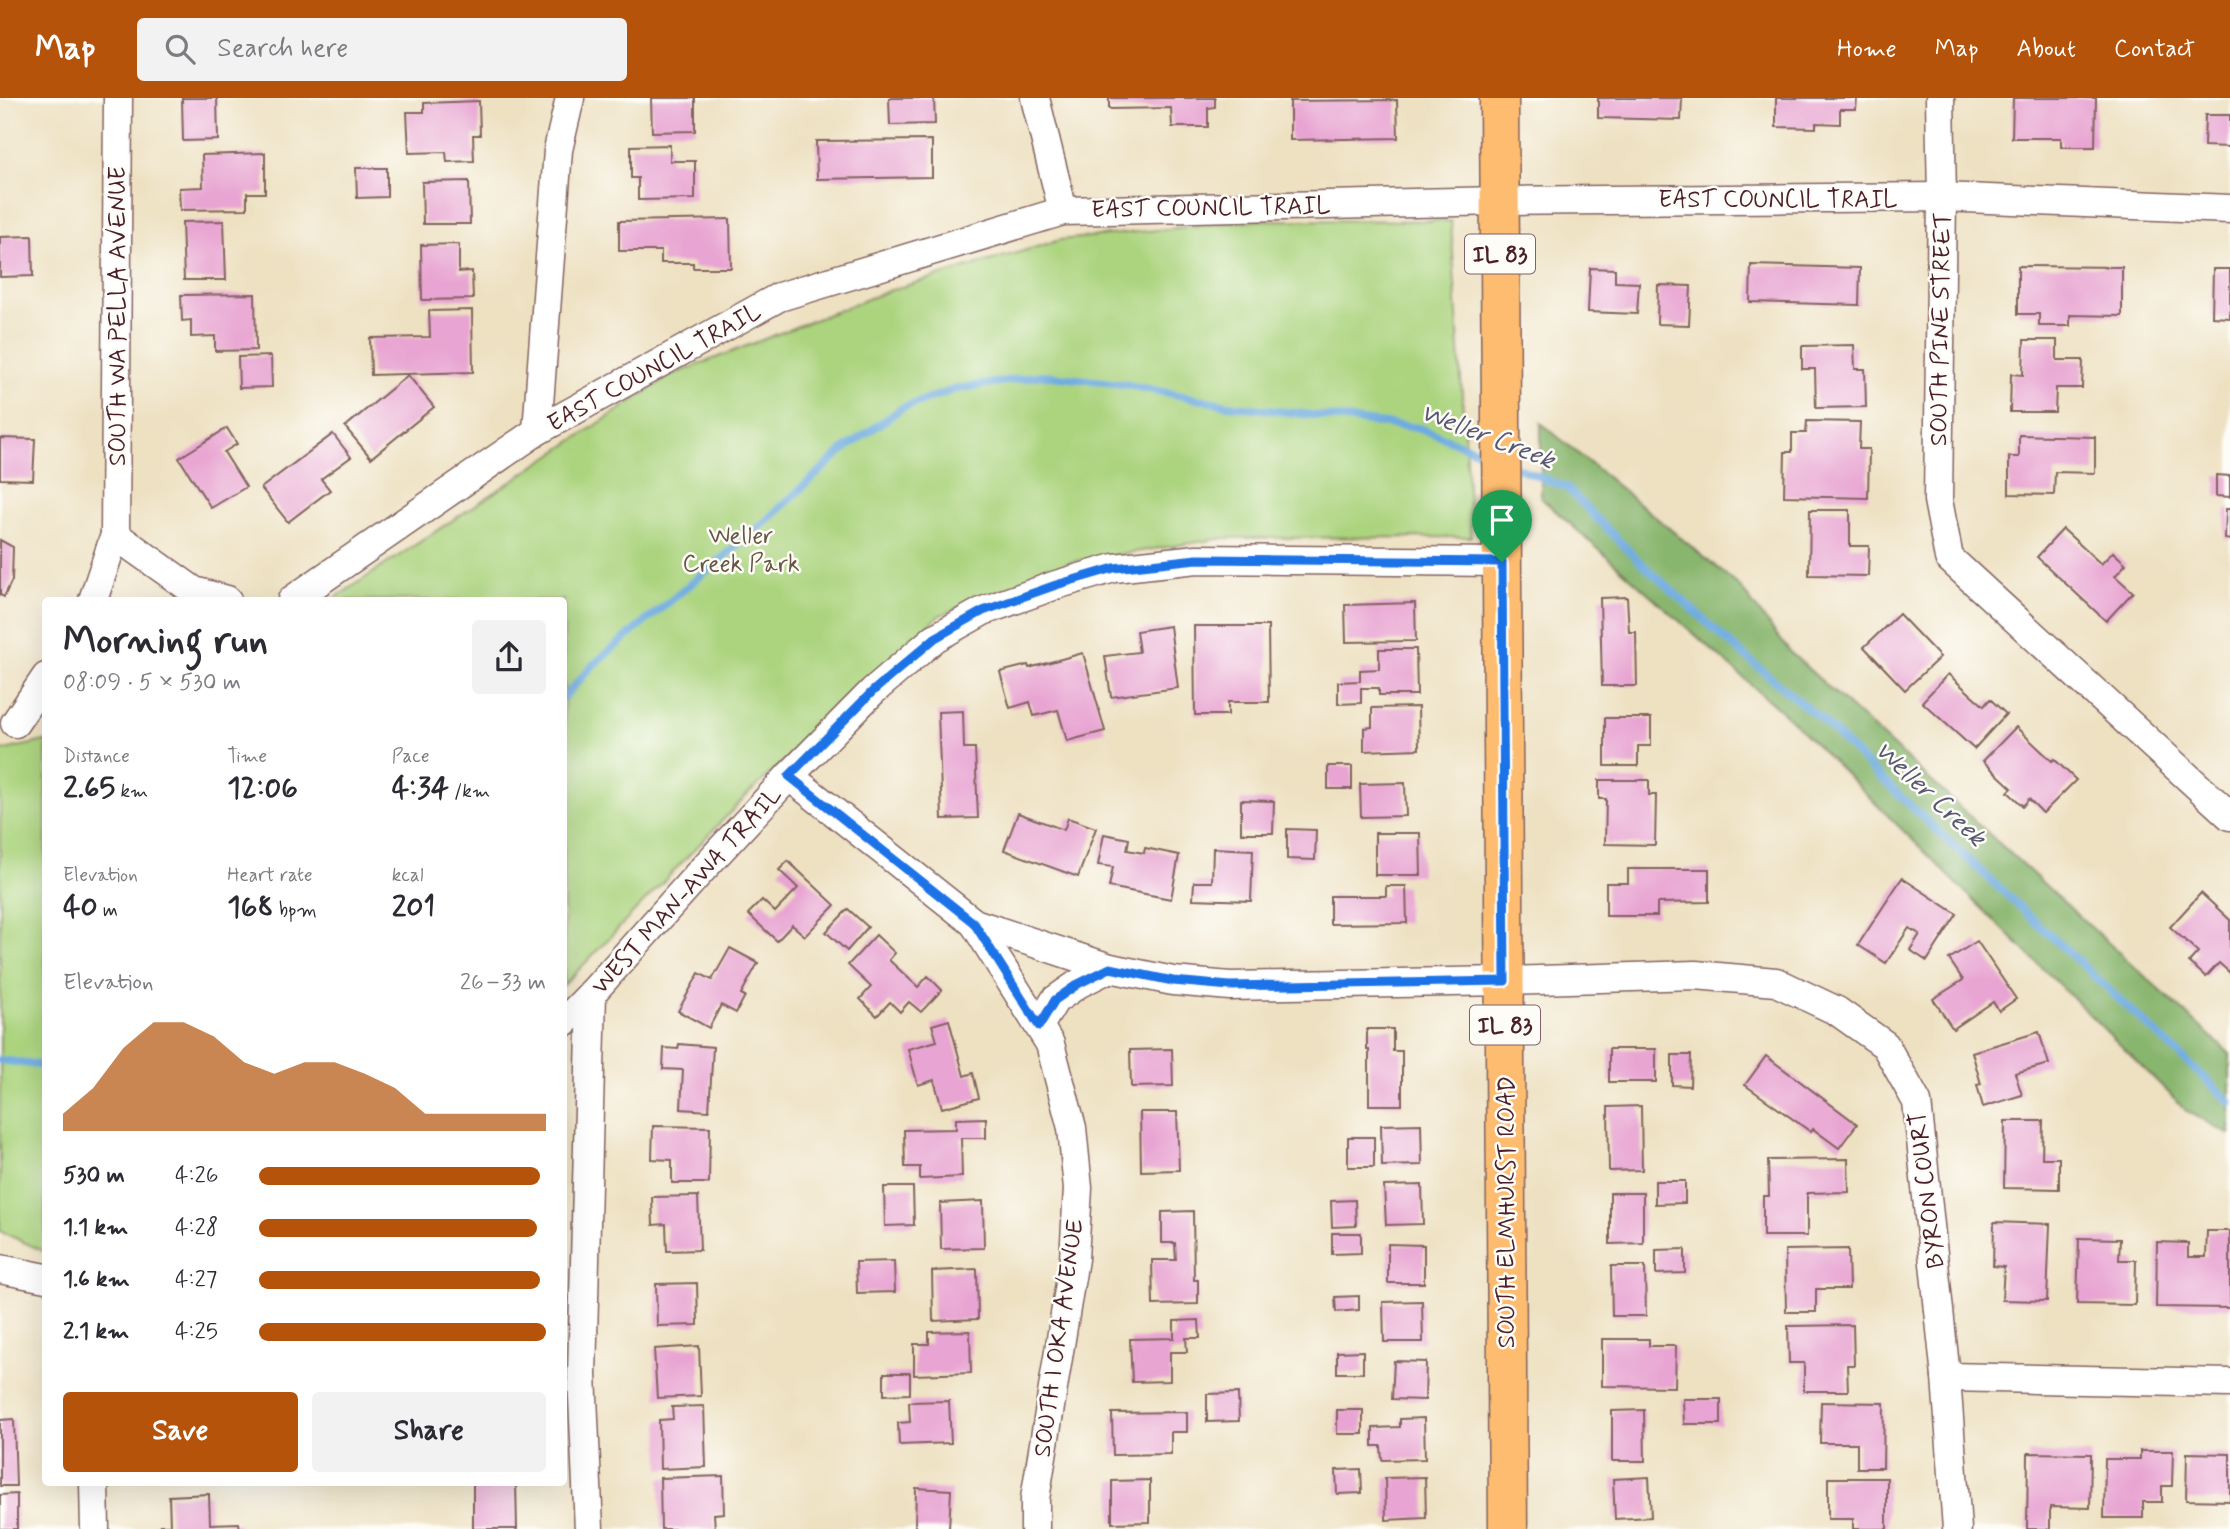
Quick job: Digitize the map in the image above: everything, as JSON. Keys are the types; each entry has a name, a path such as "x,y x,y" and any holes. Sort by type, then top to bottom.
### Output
{"main road":[{"name":"SOUTH ELMHURST ROAD","path":"1499,98 1508,1529"}],"street":[{"name":"SOUTH WA PELLA AVENUE","path":"94,597 115,535 118,98"},
{"path":"537,432 558,150 570,98"},
{"path":"1035,98 1063,211"},
{"name":"SOUTH PINE STREET","path":"1940,98 1942,197 1938,500 1949,558 2230,816"},
{"name":"EAST COUNCIL TRAIL","path":"296,597 537,432 779,297 1063,211 1500,201 1942,197 2230,209"},
{"path":"115,535 194,592 215,597"},
{"name":"WEST MAN-AWA TRAIL","path":"567,1018 789,776 873,691 935,638 983,611 1114,568 1197,559 1502,562"},
{"path":"7,725 42,682"},
{"path":"7,725 42,716"},
{"path":"789,776 974,923"},
{"name":"BYRON COURT","path":"974,923 1110,968 1173,981 1230,986 1695,975 1776,982 1837,1011 1885,1045 1917,1102 1946,1377 1957,1529"},
{"name":"SOUTH I OKA AVENUE","path":"974,923 1050,1044 1072,1128 1078,1188 1074,1259 1035,1499 1035,1529"},
{"path":"1039,1026 1055,1000 1078,984 1110,968"},
{"path":"589,1529 573,1365 592,993"},
{"path":"0,1269 42,1277"},
{"path":"1946,1377 2230,1383"},
{"path":"94,1486 95,1529"}],"green space":[{"name":"Weller Creek Park","path":"1254,220 1451,221 1471,537 1224,538 1071,562 940,615 745,797 567,982 567,597 337,597 672,375 888,291 1060,240"},
{"name":"Weller Creek","path":"1541,423 1738,585 1791,653 2230,1054 2230,1135 2187,1111 1791,720 1541,498"},
{"path":"42,742 42,1251 0,1231 0,751"}],"building":[{"path":"182,98 217,98 218,140 183,141"},
{"path":"651,98 695,98 695,131 652,132"},
{"path":"889,98 934,98 935,124 890,125"},
{"path":"1109,98 1215,98 1215,107 1208,108 1208,127 1172,127 1171,108 1109,109"},
{"path":"1598,98 1682,98 1681,120 1598,118"},
{"path":"1776,98 1857,98 1856,109 1840,109 1840,124 1816,123 1816,128 1776,127"},
{"path":"2013,98 2096,98 2095,147 2061,147 2061,138 2012,138"},
{"path":"1397,100 1398,138 1290,140 1290,101"},
{"path":"479,101 480,135 473,135 474,161 447,162 446,152 409,153 407,112 424,112 424,103"},
{"path":"2205,115 2230,115 2230,147 2204,146"},
{"path":"932,140 932,177 817,179 816,141"},
{"path":"670,145 670,161 695,161 695,199 638,200 638,178 631,178 631,146"},
{"path":"265,153 265,193 247,193 247,209 180,210 179,188 203,187 202,155"},
{"path":"356,168 387,168 387,197 357,198"},
{"path":"469,181 470,224 423,224 422,182"},
{"path":"730,219 731,268 693,268 693,263 661,263 661,251 619,251 619,221"},
{"path":"224,221 226,280 184,280 182,222"},
{"path":"32,236 33,276 0,277 0,237"},
{"path":"459,244 459,272 472,271 473,299 422,300 421,245"},
{"path":"1751,265 1860,268 1859,305 1750,302"},
{"path":"2018,266 2122,267 2122,316 2070,315 2070,326 2039,326 2039,314 2018,314"},
{"path":"1590,268 1615,269 1615,282 1639,283 1637,314 1588,312"},
{"path":"2213,269 2230,269 2230,318 2212,317"},
{"path":"1658,285 1691,286 1689,325 1657,324"},
{"path":"255,294 256,350 215,351 215,336 191,337 191,320 182,321 181,295"},
{"path":"472,310 473,372 371,375 370,338 430,337 429,311"},
{"path":"2024,340 2057,340 2057,360 2083,360 2082,388 2056,388 2055,412 2010,412 2011,374 2023,375"},
{"path":"1854,345 1855,369 1865,369 1866,407 1816,408 1815,369 1802,369 1802,346"},
{"path":"271,356 272,387 239,388 238,357"},
{"path":"408,375 434,407 371,458 345,427"},
{"path":"1807,421 1860,422 1859,449 1869,449 1868,498 1784,496 1785,452 1792,452 1792,433 1806,433"},
{"path":"227,428 237,444 224,452 246,487 211,508 179,458"},
{"path":"333,434 351,457 321,479 330,490 288,522 261,488"},
{"path":"2019,435 2095,437 2095,473 2055,472 2054,495 2009,494 2009,457 2019,457"},
{"path":"0,438 35,439 33,480 0,479"},
{"path":"2216,475 2230,476 2230,497 2216,496"},
{"path":"2226,509 2230,509 2230,540 2225,539"},
{"path":"1810,510 1850,510 1850,546 1869,546 1868,576 1809,575"},
{"path":"2063,529 2101,564 2113,552 2126,564 2115,576 2133,592 2106,621 2037,557"},
{"path":"0,540 13,547 12,580 4,597 0,595"},
{"path":"1627,597 1629,632 1636,632 1637,686 1602,686 1600,598"},
{"path":"1415,603 1416,641 1346,642 1345,605"},
{"path":"1899,614 1940,657 1905,690 1864,647"},
{"path":"1170,626 1178,688 1111,697 1105,656 1139,652 1136,631"},
{"path":"1194,626 1268,626 1269,702 1228,702 1228,715 1195,715"},
{"path":"1379,649 1416,649 1417,695 1379,695 1379,688 1361,688 1361,703 1338,704 1338,682 1360,681 1360,670 1379,669"},
{"path":"1083,653 1105,731 1067,741 1058,710 1034,716 1030,702 1010,708 1000,672 1028,665 1029,668"},
{"path":"1948,674 1984,706 1990,699 2006,714 1974,749 1922,702"},
{"path":"1418,707 1419,749 1364,751 1364,728 1372,727 1372,708"},
{"path":"963,711 964,748 975,748 978,818 942,819 938,712"},
{"path":"1605,718 1651,718 1651,746 1638,746 1638,766 1605,766"},
{"path":"2016,727 2076,780 2043,813 2029,799 2023,806 2008,792 2012,788 1983,761"},
{"path":"1328,766 1352,766 1352,789 1328,789"},
{"path":"1599,780 1649,780 1649,795 1656,795 1655,845 1605,844 1606,799 1599,799"},
{"path":"1405,783 1406,816 1361,817 1360,784"},
{"path":"1241,800 1274,801 1273,833 1241,833"},
{"path":"1018,813 1064,830 1068,818 1096,828 1078,877 1004,850"},
{"path":"1287,829 1316,830 1315,860 1287,859"},
{"path":"1375,833 1420,833 1421,875 1375,875"},
{"path":"1104,834 1129,839 1127,850 1144,853 1145,848 1179,855 1171,899 1109,887 1113,867 1098,865"},
{"path":"1213,848 1253,850 1251,901 1193,899 1194,882 1212,882"},
{"path":"788,861 835,905 805,936 792,925 777,941 748,914 762,900 775,912 798,888 779,870"},
{"path":"1628,869 1709,869 1709,902 1657,903 1657,916 1606,916 1606,883 1628,883"},
{"path":"1902,878 1957,914 1927,961 1910,950 1920,934 1909,928 1886,963 1858,945"},
{"path":"1386,886 1406,886 1407,923 1330,924 1330,896 1386,896"},
{"path":"2201,893 2230,920 2230,973 2219,963 2206,977 2189,962 2198,952 2170,927"},
{"path":"848,909 868,927 847,951 826,932"},
{"path":"876,935 895,953 889,960 918,987 928,976 942,990 921,1012 909,1002 900,1012 890,1002 877,1016 860,999 871,987 848,965"},
{"path":"1977,941 2016,999 1999,1011 1993,1002 1953,1029 1933,999 1963,980 1949,959"},
{"path":"730,948 758,963 741,994 745,996 736,1013 721,1005 709,1028 678,1011 699,973 712,980"},
{"path":"949,1020 964,1076 973,1073 979,1098 942,1108 934,1080 918,1085 908,1049 937,1041 932,1025"},
{"path":"1367,1029 1393,1029 1393,1051 1402,1051 1402,1105 1369,1105"},
{"path":"2039,1032 2049,1064 2015,1073 2022,1095 1983,1107 1977,1085 1981,1084 1972,1052"},
{"path":"679,1044 713,1047 709,1111 681,1109 683,1070 663,1069 664,1048 678,1049"},
{"path":"1172,1049 1173,1086 1131,1087 1130,1050"},
{"path":"1609,1049 1656,1049 1656,1082 1609,1082"},
{"path":"1672,1055 1691,1055 1690,1086 1672,1085"},
{"path":"1766,1056 1857,1124 1839,1148 1813,1129 1811,1132 1745,1085"},
{"path":"1641,1106 1642,1170 1609,1171 1608,1107"},
{"path":"1140,1112 1177,1112 1179,1170 1141,1171"},
{"path":"986,1118 986,1138 961,1138 962,1177 920,1179 920,1167 905,1167 904,1130 956,1129 956,1119"},
{"path":"2005,1121 2043,1121 2042,1158 2059,1158 2059,1189 2004,1188"},
{"path":"1421,1124 1422,1165 1382,1166 1381,1125"},
{"path":"653,1126 710,1127 709,1183 672,1183 672,1160 652,1159"},
{"path":"1348,1137 1374,1137 1374,1167 1348,1167"},
{"path":"1848,1159 1849,1192 1807,1193 1807,1236 1763,1236 1763,1196 1769,1196 1768,1160"},
{"path":"1655,1181 1685,1181 1685,1203 1655,1204"},
{"path":"1422,1185 1423,1224 1386,1225 1384,1186"},
{"path":"884,1187 913,1187 914,1225 885,1226"},
{"path":"1610,1193 1643,1193 1643,1243 1610,1244"},
{"path":"698,1196 700,1250 667,1251 666,1224 653,1225 652,1197"},
{"path":"1355,1200 1356,1226 1332,1227 1331,1201"},
{"path":"983,1201 984,1248 941,1249 940,1203"},
{"path":"1193,1211 1194,1280 1198,1280 1198,1304 1153,1305 1152,1260 1176,1260 1175,1243 1162,1243 1162,1212"},
{"path":"1994,1222 2050,1224 2047,1301 2002,1300 2004,1267 1993,1266"},
{"path":"2207,1231 2230,1231 2230,1308 2156,1307 2157,1242 2188,1243 2188,1257 2206,1257"},
{"path":"1332,1233 1361,1233 1361,1253 1332,1254"},
{"path":"2079,1238 2120,1239 2119,1260 2136,1260 2135,1305 2077,1304"},
{"path":"1388,1244 1424,1245 1424,1283 1388,1283"},
{"path":"1685,1249 1685,1273 1656,1274 1656,1250"},
{"path":"1848,1249 1849,1289 1816,1289 1816,1312 1786,1312 1785,1250"},
{"path":"894,1261 895,1292 857,1293 856,1262"},
{"path":"1611,1266 1645,1266 1646,1316 1612,1316"},
{"path":"977,1269 978,1319 933,1321 932,1271"},
{"path":"697,1283 698,1325 657,1326 656,1284"},
{"path":"1359,1296 1359,1310 1336,1312 1335,1297"},
{"path":"1422,1301 1423,1342 1384,1342 1383,1302"},
{"path":"1199,1320 1200,1338 1186,1338 1187,1352 1170,1352 1170,1381 1132,1382 1130,1339 1174,1338 1174,1321"},
{"path":"1853,1325 1854,1365 1847,1365 1848,1391 1804,1391 1804,1363 1789,1363 1788,1326"},
{"path":"970,1331 971,1373 914,1375 914,1344 929,1344 929,1332"},
{"path":"1602,1339 1649,1339 1649,1346 1676,1346 1675,1387 1602,1386"},
{"path":"699,1346 701,1396 657,1398 654,1349"},
{"path":"1363,1351 1363,1373 1337,1373 1337,1352"},
{"path":"1394,1361 1426,1362 1425,1400 1392,1399"},
{"path":"884,1373 910,1373 910,1394 884,1395"},
{"path":"1238,1393 1239,1421 1207,1422 1207,1394"},
{"path":"1683,1399 1721,1399 1721,1424 1684,1424"},
{"path":"949,1401 951,1443 899,1445 898,1423 910,1422 909,1402"},
{"path":"1821,1402 1884,1403 1883,1468 1857,1468 1857,1443 1820,1443"},
{"path":"704,1406 706,1467 660,1469 659,1420 673,1419 672,1407"},
{"path":"1337,1410 1363,1410 1363,1434 1337,1434"},
{"path":"1644,1410 1645,1461 1612,1461 1612,1411"},
{"path":"1187,1412 1187,1432 1171,1432 1171,1454 1113,1455 1112,1413"},
{"path":"1424,1418 1425,1459 1382,1460 1381,1446 1373,1446 1373,1428 1400,1427 1400,1419"},
{"path":"14,1419 16,1486 0,1486 0,1420"},
{"path":"2140,1451 2173,1451 2172,1486 2162,1486 2162,1502 2143,1502 2143,1518 2104,1518 2105,1459 2140,1459"},
{"path":"2028,1453 2091,1454 2090,1508 2050,1507 2050,1529 2027,1529"},
{"path":"2187,1453 2230,1454 2230,1501 2186,1500"},
{"path":"1361,1469 1362,1493 1337,1494 1336,1470"},
{"path":"723,1476 724,1513 714,1514 715,1529 661,1529 660,1478"},
{"path":"1425,1477 1426,1518 1386,1520 1385,1478"},
{"path":"1649,1477 1651,1517 1615,1519 1613,1479"},
{"path":"1828,1478 1887,1478 1887,1529 1853,1529 1853,1519 1828,1519"},
{"path":"1150,1480 1150,1522 1112,1523 1112,1481"},
{"path":"473,1486 516,1486 517,1529 473,1529"},
{"path":"916,1488 951,1490 949,1529 915,1529"},
{"path":"17,1494 17,1529 0,1529 0,1495"},
{"path":"209,1494 210,1524 239,1523 240,1529 160,1529 160,1525 170,1525 169,1496"}],"waterway":[{"name":"Weller Creek","path":"567,694 594,664 756,530 843,450 902,408 956,389 1043,375 1123,384 1228,405 1420,428 1489,456"},
{"name":"Weller Creek","path":"1511,465 1567,488 1638,560 1733,646 1824,722 1872,770 2230,1102"},
{"name":"Weller Creek","path":"0,1060 42,1065"}],"route":[{"path":"1197,559 1502,562 1505,981 1230,986 1173,981 1110,968 1078,984 1055,1000 1039,1026 974,923 789,776 873,691 935,638 983,611 1056,585 1114,568 1197,559"}]}
